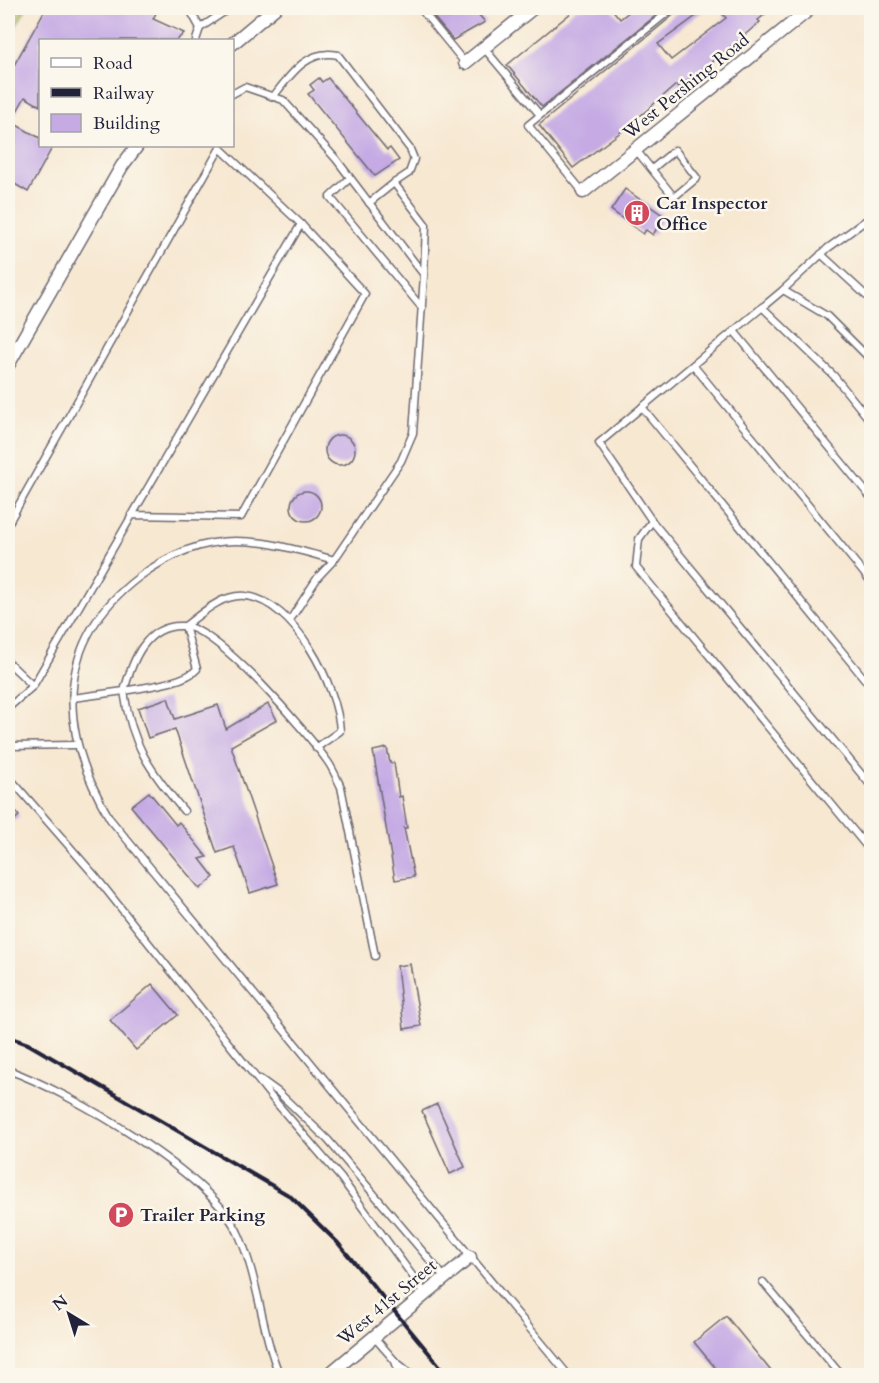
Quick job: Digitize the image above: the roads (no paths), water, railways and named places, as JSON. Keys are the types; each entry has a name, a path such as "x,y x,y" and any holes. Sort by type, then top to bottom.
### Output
{"street":[{"path":"234,42 275,8"},
{"path":"465,63 533,8"},
{"name":"West Pershing Road","path":"583,192 811,8"},
{"path":"8,365 122,166 136,147"},
{"name":"West 41st Street","path":"327,1376 470,1257"}],"lane":[{"path":"189,8 200,28"},
{"path":"196,39 200,28 230,8"},
{"path":"420,8 465,63"},
{"path":"583,192 528,125 673,8"},
{"path":"484,47 540,115"},
{"path":"273,97 292,73 311,57 326,52 338,55 410,149 414,159 409,173 369,203"},
{"path":"234,93 245,87 283,100 350,178 424,275"},
{"path":"8,524 220,148 301,224 365,294 242,517 131,515"},
{"path":"636,149 674,197 697,178 675,150 652,169"},
{"path":"350,178 330,197 422,309"},
{"path":"290,620 401,461 413,433 426,225 394,183"},
{"path":"872,216 821,254 783,290 599,442 652,521 872,787"},
{"path":"8,708 33,686 301,224"},
{"path":"821,254 872,301"},
{"path":"783,290 827,316 872,361"},
{"path":"762,307 834,376 872,423"},
{"path":"734,330 872,499"},
{"path":"693,365 872,583"},
{"path":"642,407 872,688"},
{"path":"652,521 639,539 636,567 872,852"},
{"path":"334,560 270,544 235,541 211,543 170,557 132,582 100,614 82,649 75,673 73,698 72,720 76,745 96,796 110,819 569,1376"},
{"path":"184,811 154,776 137,747 129,726 124,691 134,657 149,638 168,628 185,626 218,601 244,595 268,602 290,620 308,644 339,712 340,731 316,748"},
{"path":"73,698 162,684 192,674 197,669 185,626"},
{"path":"185,626 240,662 329,764 341,787 375,956"},
{"path":"8,662 33,686"},
{"path":"8,746 76,745"},
{"path":"8,776 96,877 252,1073 341,1178 426,1294"},
{"path":"8,1070 33,1079 104,1118 169,1162 207,1192 238,1233 246,1254 271,1355 280,1376"},
{"path":"252,1073 278,1092 328,1140 445,1278"},
{"path":"763,1282 842,1376"},
{"path":"374,1337 395,1361 414,1376"},
{"path":"395,1361 400,1376"}],"railway":[{"path":"8,1037 28,1044 290,1196 338,1243 448,1376"}],"place":[{"name":"Car Inspector Office","path":"637,213"},
{"name":"Trailer Parking","path":"121,1215"}]}
